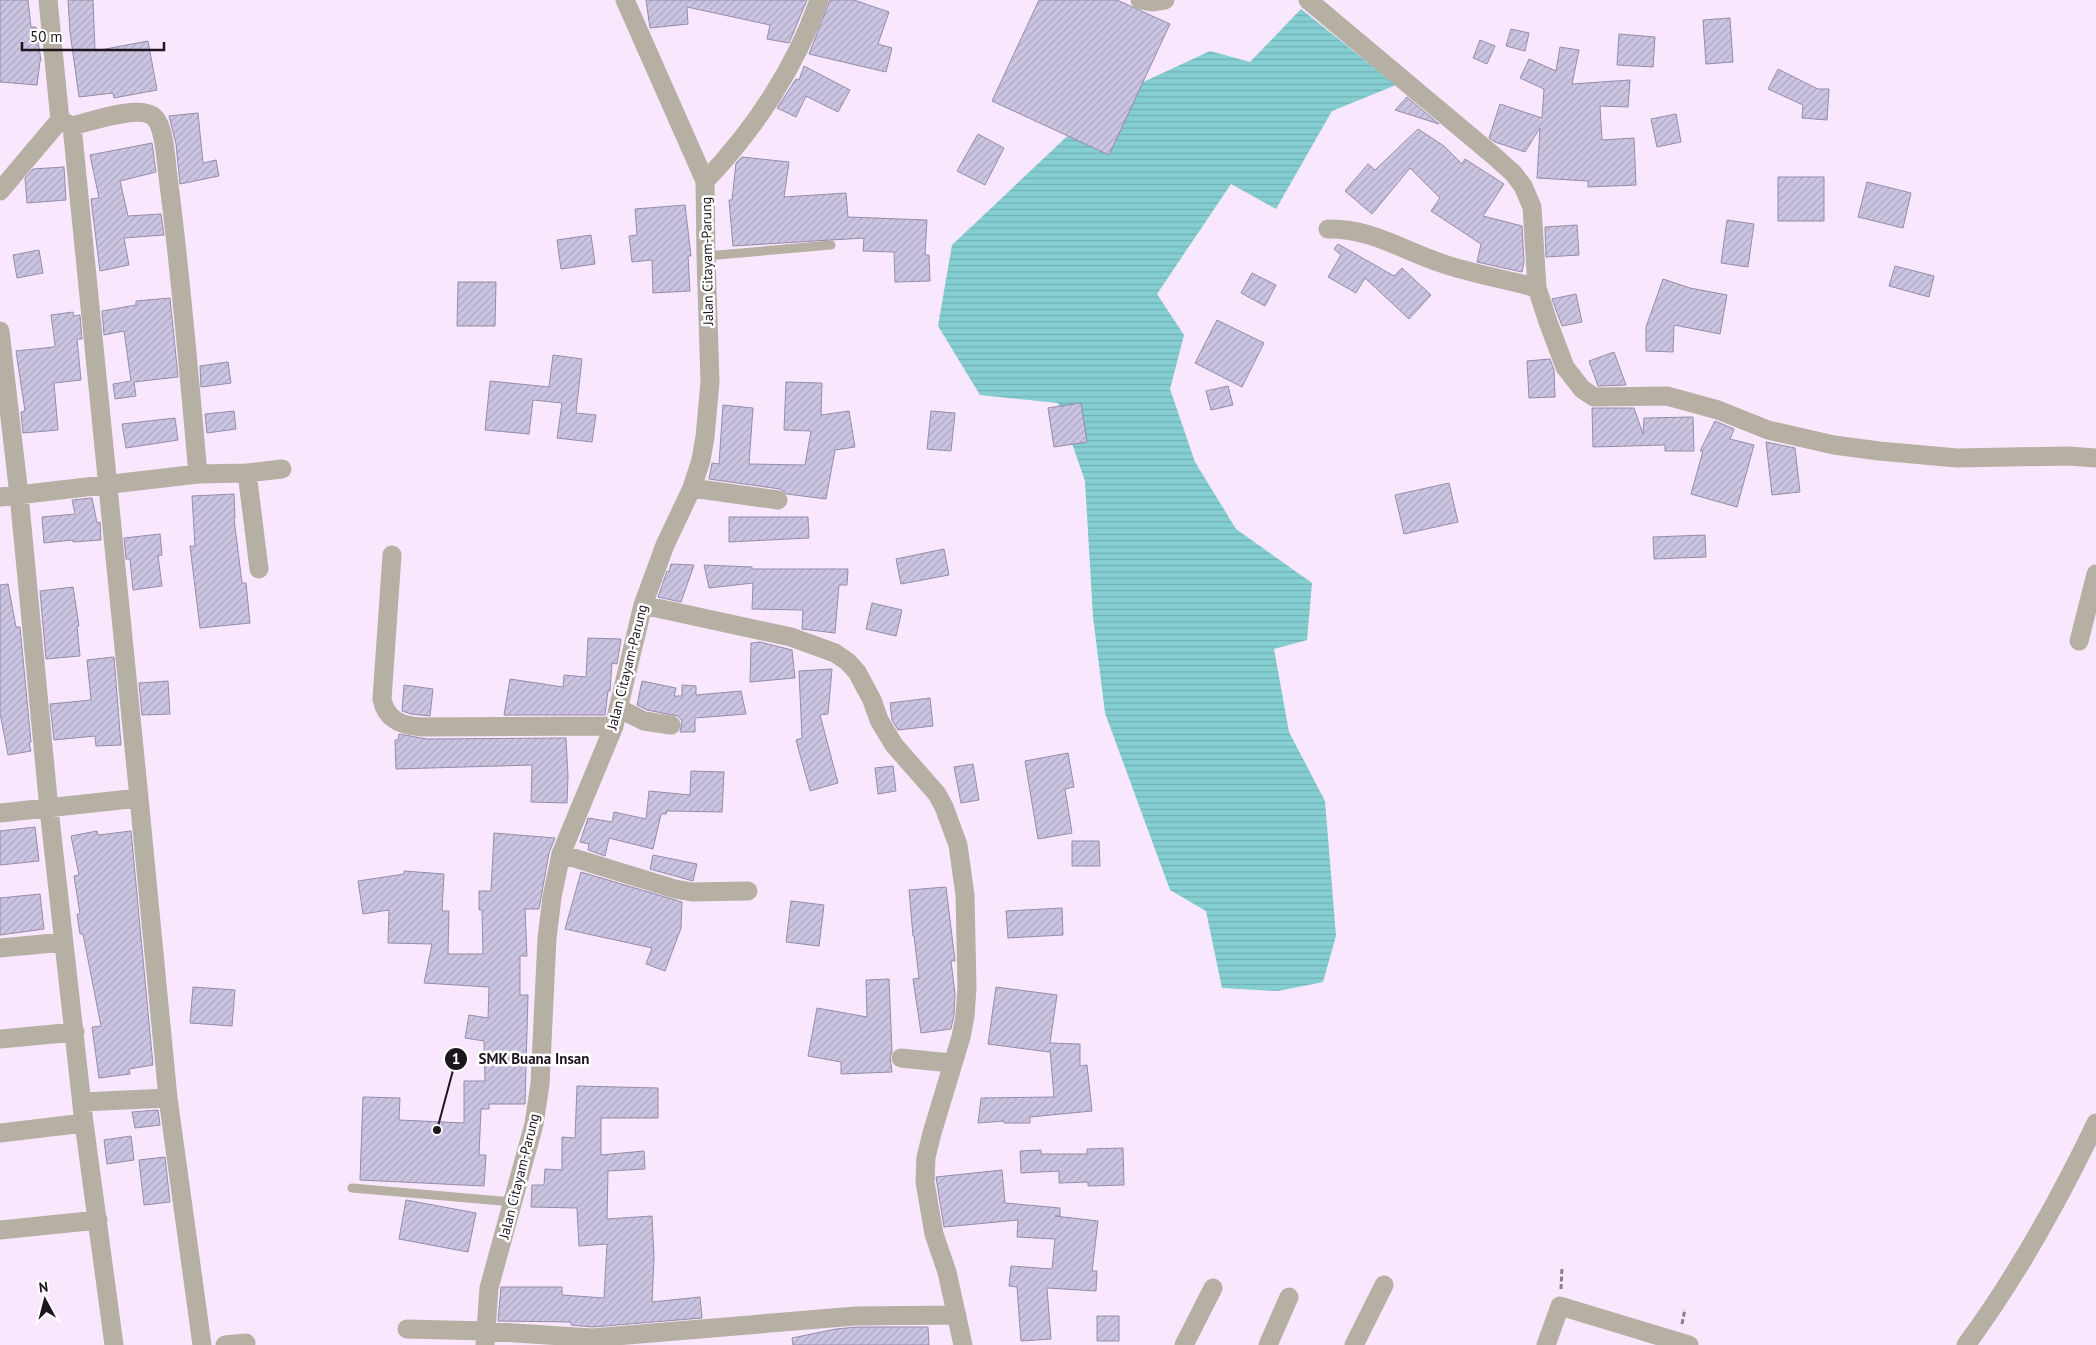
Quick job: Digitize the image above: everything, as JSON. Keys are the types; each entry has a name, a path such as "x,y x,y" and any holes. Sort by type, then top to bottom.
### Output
{"street":[{"path":"48,0 66,123 109,484 168,1098 202,1345"},
{"name":"Jalan Citayam-Parung","path":"486,1338 489,1288 536,1116 540,1084 547,938 552,897 561,854 616,717 643,605 665,545 692,488 704,445 710,382 705,181 625,0"},
{"path":"705,181 724,162 770,99 808,30 819,0"},
{"path":"1140,0 1152,2 1165,0"},
{"path":"1308,0 1494,156 1513,173 1523,186 1532,207 1537,288 1565,367 1582,389 1594,397 1667,396 1718,410 1768,430 1834,445 1879,451 1957,458 2068,456 2096,458"},
{"path":"0,191 66,123 125,113 141,112 155,117 163,140 172,203 198,474"},
{"path":"1328,229 1363,232 1442,264 1537,288"},
{"path":"0,331 19,495 49,809 84,1123 114,1345"},
{"path":"0,497 198,474 282,470"},
{"path":"247,473 259,569"},
{"path":"692,488 778,500"},
{"path":"392,555 382,699 384,709 390,718 408,727 422,728 616,717 671,726"},
{"path":"2079,641 2096,574"},
{"path":"643,605 791,637 835,653 848,662 857,672 872,700 879,720 894,745 937,794 944,807 958,845 964,895 967,988 961,1037 926,1157 925,1182 934,1234 947,1272 963,1345"},
{"path":"0,813 139,798"},
{"path":"561,854 675,889 692,892 748,891"},
{"path":"0,948 64,942"},
{"path":"0,1040 74,1032"},
{"path":"901,1058 952,1063"},
{"path":"82,1102 168,1098"},
{"path":"1966,1345 2041,1229 2070,1176 2096,1122"},
{"path":"0,1133 84,1123"},
{"path":"0,1230 98,1220"},
{"path":"1354,1345 1384,1285"},
{"path":"1184,1345 1214,1288"},
{"path":"1268,1345 1289,1297"},
{"path":"1546,1345 1556,1312 1560,1306 1689,1345"},
{"path":"408,1329 486,1338 592,1338 856,1316 957,1315"},
{"path":"225,1345 246,1343"}],"lane":[{"path":"706,256 831,245"},
{"path":"352,1188 513,1202"}],"shaded area":[{"path":"1301,9 1396,85 1332,111 1276,209 1231,184 1157,294 1184,335 1170,389 1195,462 1236,529 1312,583 1307,640 1274,649 1289,732 1325,801 1336,936 1323,982 1278,991 1222,988 1206,911 1170,890 1105,713 1093,617 1085,481 1058,403 980,395 938,326 952,245 1079,125 1126,90 1210,51 1250,62"}],"building":[{"path":"0,0 28,0 31,27 36,27 41,61 37,85 0,82"},
{"path":"68,0 93,0 95,51 148,41 157,90 114,98 113,93 79,97 70,32"},
{"path":"646,0 807,0 789,43 767,39 770,25 687,7 688,24 650,28"},
{"path":"830,0 854,0 889,12 878,44 892,48 886,72 809,54"},
{"path":"1039,0 1117,0 1170,24 1109,155 992,101"},
{"path":"1730,18 1733,62 1706,64 1703,20"},
{"path":"1511,29 1529,33 1525,51 1506,46"},
{"path":"1619,34 1655,37 1653,67 1617,65"},
{"path":"1480,40 1495,46 1487,64 1473,58"},
{"path":"1560,47 1579,50 1572,84 1630,80 1628,107 1600,106 1602,140 1634,138 1636,185 1588,187 1588,181 1537,178 1540,128 1525,152 1495,142 1489,138 1500,104 1542,118 1544,89 1520,78 1529,59 1556,71"},
{"path":"804,66 850,90 838,112 806,96 796,117 777,108 796,79 799,80"},
{"path":"1778,69 1818,89 1829,89 1827,120 1802,118 1803,105 1768,89"},
{"path":"1407,97 1439,124 1395,110"},
{"path":"198,113 203,163 216,160 219,176 180,184 176,144 169,116"},
{"path":"1676,114 1681,142 1657,147 1651,119"},
{"path":"1418,129 1444,146 1462,164 1465,159 1504,184 1483,216 1522,226 1524,262 1522,272 1477,262 1481,244 1431,211 1440,198 1410,168 1372,214 1345,191 1368,164 1375,170"},
{"path":"978,134 1004,148 985,185 957,171"},
{"path":"152,143 156,172 120,181 128,216 161,214 164,235 124,238 129,265 100,271 91,199 99,198 90,155"},
{"path":"742,157 789,162 784,197 846,193 848,217 927,220 925,255 929,255 930,281 895,282 894,252 863,251 864,238 733,246 729,200 732,200 736,163"},
{"path":"64,167 66,200 27,203 25,178 33,169"},
{"path":"1778,177 1824,177 1824,221 1778,221"},
{"path":"1867,182 1911,193 1903,228 1858,217"},
{"path":"685,205 691,256 688,256 690,291 653,293 652,260 632,262 629,236 637,235 635,209"},
{"path":"1727,220 1754,224 1748,267 1721,263"},
{"path":"1577,225 1579,255 1546,257 1545,227"},
{"path":"591,235 595,264 561,269 557,240"},
{"path":"1338,244 1394,276 1402,268 1431,295 1409,319 1365,278 1356,293 1328,277 1341,255 1334,249"},
{"path":"39,250 43,273 17,278 13,255"},
{"path":"1895,266 1934,276 1929,297 1889,286"},
{"path":"1252,273 1276,285 1265,306 1241,293"},
{"path":"1663,279 1690,288 1727,295 1720,334 1674,325 1673,352 1646,351 1646,327"},
{"path":"458,282 496,282 495,326 457,326"},
{"path":"1576,294 1582,322 1562,326 1552,299"},
{"path":"170,298 178,377 134,382 136,396 115,399 113,384 131,381 124,331 104,335 102,311 136,305 136,301"},
{"path":"73,312 74,316 80,315 82,339 77,339 81,380 54,383 58,430 23,433 21,412 25,411 16,351 54,347 51,315"},
{"path":"1217,320 1264,343 1242,387 1195,363"},
{"path":"1614,352 1626,385 1598,386 1589,361"},
{"path":"553,355 582,359 576,413 596,415 592,442 557,438 562,403 533,400 529,434 485,430 490,381 549,387"},
{"path":"1550,359 1554,370 1555,397 1529,398 1527,361"},
{"path":"228,362 231,383 201,387 200,366"},
{"path":"786,382 822,383 821,415 849,411 855,447 835,450 826,499 787,494 780,489 709,479 712,463 719,464 723,405 753,408 749,464 805,465 811,431 784,430"},
{"path":"1228,386 1233,405 1211,410 1206,391"},
{"path":"1081,403 1087,442 1054,447 1048,408"},
{"path":"1592,408 1634,408 1643,434 1644,418 1693,417 1694,451 1665,451 1665,445 1593,447"},
{"path":"234,411 236,429 207,433 205,414"},
{"path":"931,411 955,413 951,451 927,449"},
{"path":"175,418 178,440 126,448 122,424"},
{"path":"1715,421 1734,429 1730,439 1754,445 1737,507 1691,494 1703,451 1700,451"},
{"path":"1766,442 1795,448 1800,492 1772,495"},
{"path":"1449,483 1458,522 1404,534 1395,495"},
{"path":"234,494 234,519 242,583 246,583 250,623 200,628 190,546 195,546 192,496"},
{"path":"92,498 97,523 100,522 101,540 44,543 42,517 75,514 72,500"},
{"path":"729,517 808,517 809,538 729,542"},
{"path":"160,534 162,555 158,556 162,586 133,590 130,559 126,559 124,538"},
{"path":"1705,535 1706,557 1654,559 1653,537"},
{"path":"944,549 949,575 901,584 896,559"},
{"path":"671,564 694,565 681,602 658,597"},
{"path":"704,565 752,567 752,569 848,569 847,585 839,585 835,633 802,629 803,610 752,609 753,583 709,588"},
{"path":"8,584 16,627 20,627 31,751 8,755 0,713 0,585"},
{"path":"73,587 79,626 77,626 80,656 46,659 40,591"},
{"path":"872,603 902,610 896,636 866,629"},
{"path":"588,638 621,639 617,664 612,663 610,691 608,691 605,715 504,715 510,679 563,687 564,675 586,677"},
{"path":"760,642 792,650 795,678 750,682 751,643"},
{"path":"114,657 121,745 96,746 95,736 54,740 50,704 91,700 87,660"},
{"path":"832,669 828,714 820,715 838,783 810,791 796,740 802,738 799,671"},
{"path":"168,681 170,714 142,715 139,683"},
{"path":"642,681 676,688 674,696 682,696 682,685 696,686 696,695 741,691 746,714 695,718 695,732 680,732 682,721 678,716 647,710 637,705"},
{"path":"404,685 433,689 430,716 402,711"},
{"path":"930,698 933,726 898,730 892,720 890,703"},
{"path":"399,734 427,739 566,738 567,803 531,802 532,765 396,769 395,740 398,740"},
{"path":"1068,753 1074,787 1065,789 1072,833 1038,839 1025,761"},
{"path":"973,764 979,800 961,803 954,767"},
{"path":"893,766 896,791 878,794 875,768"},
{"path":"691,771 724,772 722,812 667,811 666,814 661,814 653,849 609,838 605,856 588,850 589,844 580,842 588,818 612,822 614,812 646,819 649,791 690,795"},
{"path":"35,827 39,861 0,865 0,831"},
{"path":"97,831 98,835 131,831 153,1065 129,1069 130,1074 99,1078 92,1027 101,1026 83,934 80,934 77,914 80,914 74,876 79,875 71,836"},
{"path":"494,833 555,838 549,853 539,909 525,909 527,956 520,956 520,995 528,995 525,1104 489,1104 489,1109 481,1109 479,1155 486,1155 484,1186 360,1180 363,1097 400,1098 399,1120 464,1123 464,1081 485,1081 484,1041 465,1038 469,1015 488,1018 489,987 424,983 432,944 388,943 389,910 363,914 358,881 404,874 404,871 444,874 442,911 449,911 448,954 483,954 482,910 479,910 479,891 491,891"},
{"path":"1072,841 1099,841 1100,866 1072,866"},
{"path":"653,855 697,864 693,881 650,869"},
{"path":"581,872 682,902 681,928 665,971 646,964 652,948 565,929"},
{"path":"946,887 955,961 951,961 955,994 954,1015 951,1029 921,1033 913,979 919,978 909,890"},
{"path":"40,894 44,929 0,935 0,898"},
{"path":"791,901 824,905 819,946 786,942"},
{"path":"1062,908 1063,935 1008,938 1006,911"},
{"path":"889,979 892,1052 890,1057 892,1072 841,1074 841,1062 808,1056 817,1008 867,1017 866,980"},
{"path":"193,987 235,990 232,1026 190,1023"},
{"path":"996,987 1057,995 1050,1043 1080,1044 1080,1066 1087,1065 1092,1111 1030,1117 1030,1123 1004,1123 1004,1121 978,1123 981,1098 1054,1097 1050,1050 1049,1052 988,1044"},
{"path":"577,1086 658,1088 658,1118 601,1118 601,1155 644,1151 645,1169 608,1171 607,1219 652,1216 654,1258 652,1302 700,1297 702,1318 592,1327 571,1325 571,1322 498,1321 501,1287 562,1287 562,1295 604,1298 607,1244 579,1246 577,1208 531,1207 532,1185 544,1185 545,1169 562,1170 562,1137 575,1138"},
{"path":"158,1110 160,1125 135,1128 132,1112"},
{"path":"131,1136 134,1160 107,1164 104,1140"},
{"path":"1123,1148 1124,1185 1088,1186 1088,1182 1059,1183 1059,1171 1021,1173 1020,1151 1041,1150 1041,1154 1087,1154 1087,1149"},
{"path":"165,1157 170,1202 144,1205 139,1160"},
{"path":"1002,1170 1005,1203 1060,1208 1060,1216 1055,1216 1098,1221 1092,1271 1097,1271 1096,1291 1047,1288 1051,1339 1021,1341 1017,1287 1009,1286 1011,1266 1052,1269 1055,1239 1017,1237 1018,1220 944,1227 936,1177"},
{"path":"406,1200 476,1213 468,1252 399,1239"},
{"path":"1097,1316 1119,1316 1119,1341 1097,1341"},
{"path":"857,1327 928,1327 929,1345 793,1345 792,1338 836,1329"}],"place":[{"name":"SMK Buana Insan","path":"437,1130"}]}
